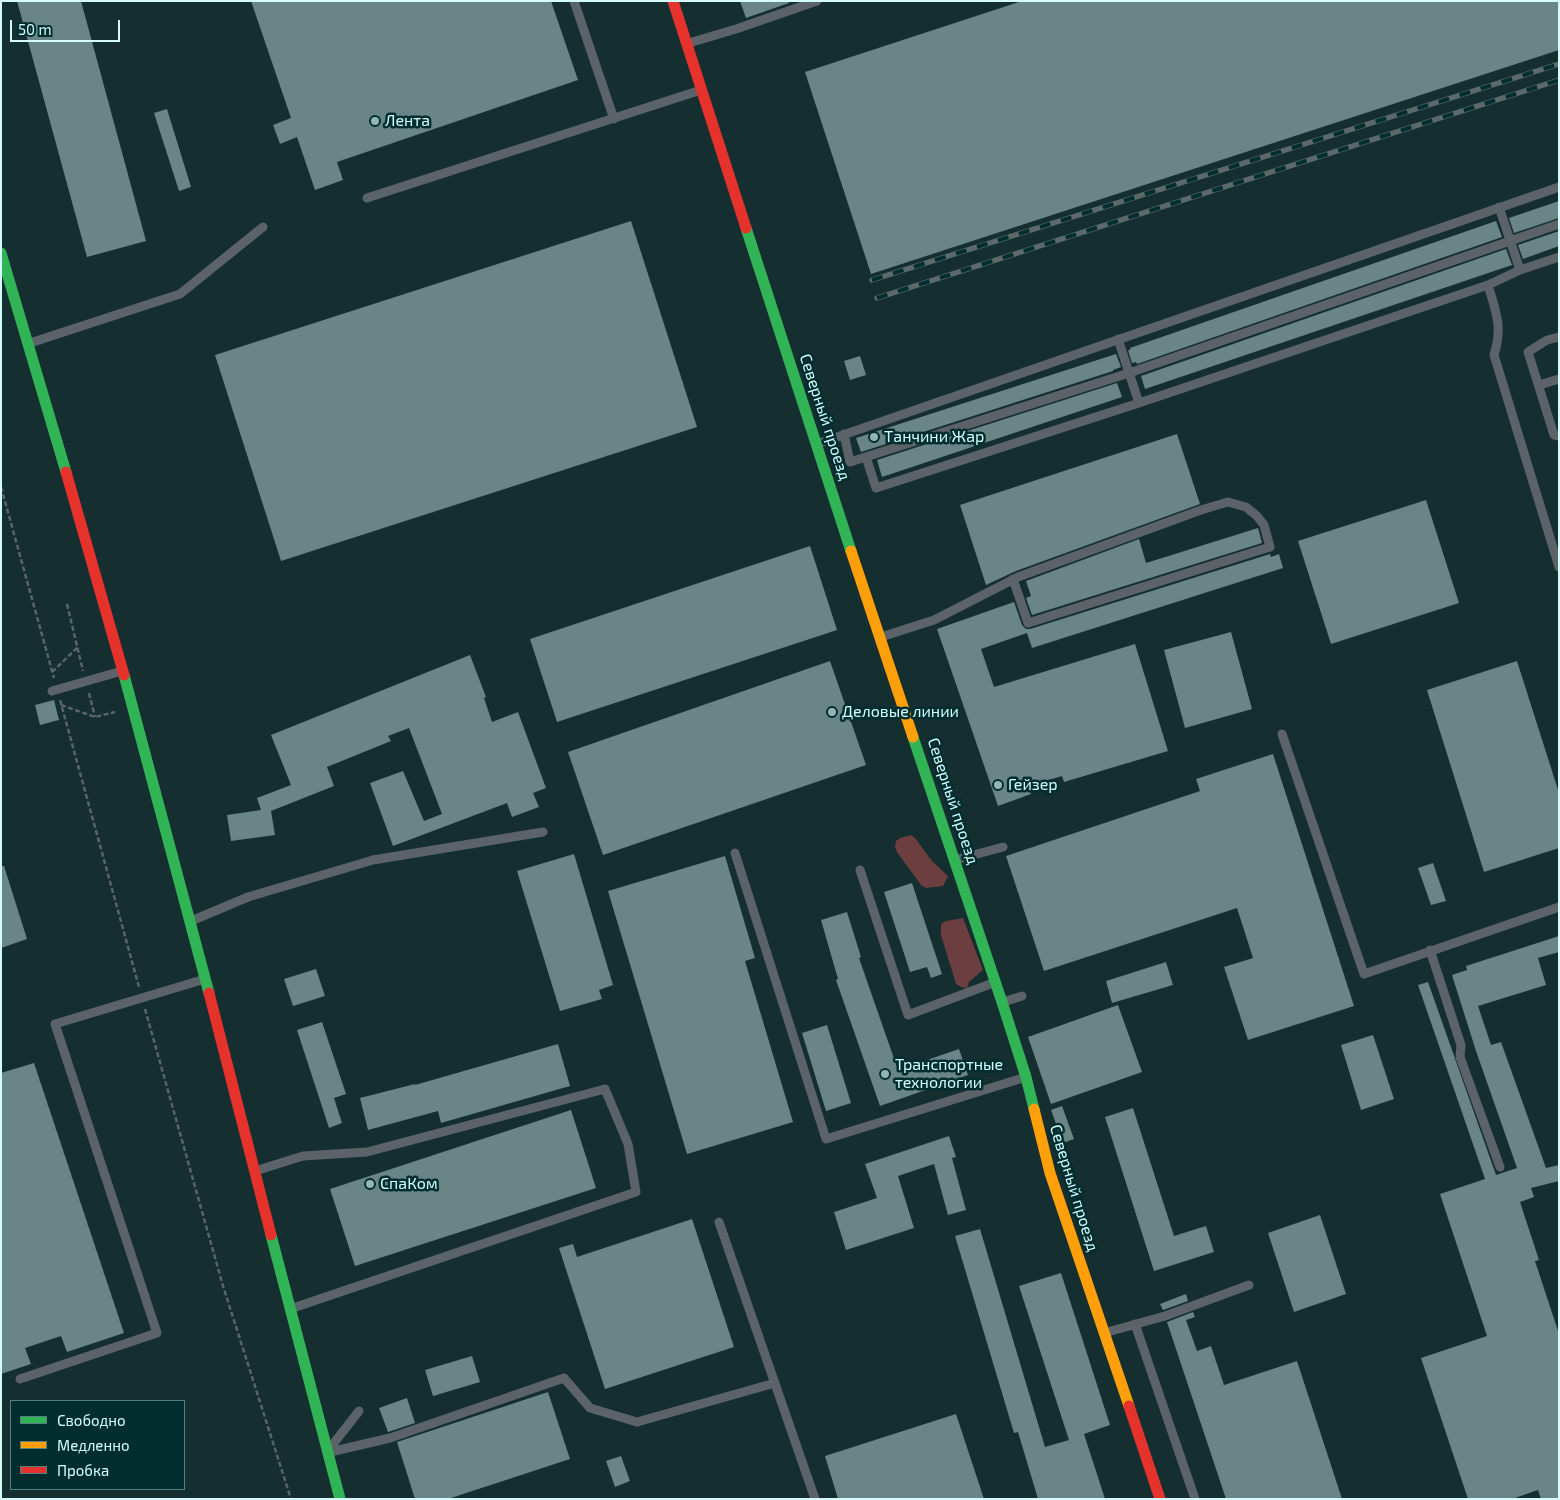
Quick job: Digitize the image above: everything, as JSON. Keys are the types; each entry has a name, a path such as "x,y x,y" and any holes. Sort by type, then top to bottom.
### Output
{"street":[{"name":"Северный проезд","path":"673,1 816,444 996,982 1026,1077 1050,1173 1160,1499"},
{"path":"1,252 29,343 122,671 206,979 340,1499"}],"lane":[{"path":"574,1 614,119"},
{"path":"687,44 817,1"},
{"path":"367,198 702,90"},
{"path":"816,444 1559,187"},
{"path":"1499,208 1520,270"},
{"path":"844,434 850,462 1129,373 1559,224"},
{"path":"29,343 180,294 263,227"},
{"path":"866,457 876,488 1139,403 1488,284 1520,270 1559,257"},
{"path":"1488,284 1498,320 1497,345 1494,355 1558,564"},
{"path":"1559,337 1547,340 1528,352 1554,434 1559,436"},
{"path":"1118,339 1139,403"},
{"path":"1538,385 1559,379"},
{"path":"880,637 934,620 1013,579 1201,510 1228,502 1246,506 1257,516 1264,525 1270,548 1028,623 1013,579"},
{"path":"52,691 122,671"},
{"path":"1282,734 1364,974 1559,907"},
{"path":"190,921 248,897 374,860 543,832"},
{"path":"955,860 1002,847"},
{"path":"735,853 826,1139 1026,1077"},
{"path":"860,870 908,1015 996,982"},
{"path":"1430,950 1461,1045 1460,1056 1500,1167"},
{"path":"20,1379 157,1333 55,1024 206,979"},
{"path":"1002,1002 1022,996"},
{"path":"255,1171 303,1156 367,1152 605,1089 628,1144 636,1192 290,1309"},
{"path":"720,1222 815,1499"},
{"path":"1104,1333 1165,1316 1249,1285"},
{"path":"1135,1324 1196,1499"},
{"path":"327,1452 390,1438 564,1378 590,1408 637,1422 775,1383"},
{"path":"327,1452 359,1411"}],"path":[{"path":"67,604 95,717"},
{"path":"52,672 78,648"},
{"path":"61,705 95,717 132,708"}],"shaded area":[{"path":"911,835 932,861 948,876 943,886 926,888 921,885 897,852 895,847 896,841"},
{"path":"963,918 983,970 969,982 967,988 956,984 941,935 941,924 946,921"}],"building":[{"path":"17,1 81,1 146,241 87,257"},
{"name":"Лента","path":"251,1 551,1 578,80 337,162 343,180 315,190 297,137 280,144 273,125 291,118"},
{"path":"740,1 788,1 789,3 746,18"},
{"path":"1022,1 1559,1 1559,50 871,274 805,72"},
{"path":"167,109 191,187 179,191 154,113"},
{"path":"1559,201 1559,218 1514,233 1509,218"},
{"path":"631,221 697,427 281,561 215,355"},
{"path":"1496,221 1502,237 1137,364 1136,362 1132,363 1128,350 1130,348"},
{"path":"1559,231 1559,246 1523,259 1518,245"},
{"path":"1506,249 1512,265 1145,389 1141,376"},
{"path":"1116,354 1121,367 1113,371 861,452 856,438"},
{"path":"860,356 866,375 850,380 844,361"},
{"path":"1117,383 1122,397 882,477 877,460"},
{"path":"1177,434 1200,504 1016,571 986,585 960,505"},
{"path":"1426,500 1459,603 1331,644 1298,541"},
{"path":"1258,528 1262,543 1032,615 1026,598 1031,596 1026,581 1139,539 1146,563"},
{"path":"810,546 837,630 557,722 530,639"},
{"path":"1270,554 1271,557 1279,554 1283,568 1032,648 1027,633 981,649 994,687 1135,644 1168,751 1064,782 1062,776 1029,786 1031,794 998,806 937,629 1014,602 1022,625 1026,629 1030,629"},
{"path":"1231,632 1252,709 1185,728 1164,650"},
{"path":"470,655 486,697 484,698 492,722 518,712 546,788 533,793 539,807 512,817 507,803 393,846 370,783 403,771 424,821 442,814 409,728 388,736 391,741 327,767 334,786 271,811 275,835 231,841 227,815 261,810 257,798 291,785 271,735"},
{"path":"830,661 866,765 603,855 568,752"},
{"path":"1517,661 1559,793 1559,848 1484,872 1427,690"},
{"path":"54,700 59,720 40,725 35,705"},
{"path":"1273,754 1354,1006 1248,1040 1224,967 1253,958 1237,908 1044,971 1006,856 1200,791 1196,779"},
{"path":"574,854 613,985 599,990 602,999 560,1011 517,871"},
{"path":"725,856 755,958 745,961 793,1122 687,1154 608,891"},
{"path":"1433,863 1446,901 1431,905 1418,868"},
{"path":"1,866 4,866 27,939 1,948"},
{"path":"912,883 942,974 931,978 927,967 910,972 884,892"},
{"path":"847,912 861,957 859,958 898,1070 959,1049 968,1075 880,1106 836,980 838,979 821,920"},
{"path":"1559,936 1559,952 1538,958 1546,985 1478,1006 1491,1045 1501,1042 1546,1168 1559,1165 1559,1181 1531,1188 1534,1197 1520,1202 1539,1260 1535,1261 1559,1334 1559,1499 1541,1499 1538,1490 1512,1499 1468,1499 1421,1358 1487,1336 1440,1194 1485,1179 1418,985 1428,982 1496,1175 1517,1168 1476,1051 1452,975 1467,970 1466,966"},
{"path":"1166,962 1173,985 1112,1003 1106,981"},
{"path":"316,969 325,996 293,1006 284,979"},
{"path":"1118,1005 1142,1072 1051,1104 1028,1037"},
{"path":"322,1022 346,1094 334,1098 342,1123 329,1128 297,1030"},
{"path":"827,1025 851,1103 826,1111 802,1033"},
{"path":"1373,1035 1394,1099 1361,1110 1341,1045"},
{"path":"558,1044 570,1086 441,1123 438,1111 368,1130 360,1098 415,1085"},
{"path":"34,1063 124,1333 67,1352 61,1336 25,1348 31,1364 1,1374 1,1073"},
{"path":"1062,1106 1074,1139 1063,1143 1051,1110"},
{"path":"1133,1108 1174,1236 1206,1226 1214,1252 1154,1271 1105,1117"},
{"path":"571,1110 596,1188 355,1266 330,1189"},
{"path":"949,1136 956,1157 952,1158 966,1210 948,1215 934,1164 898,1176 914,1228 846,1250 834,1212 877,1198 865,1164"},
{"path":"1320,1215 1346,1294 1294,1312 1268,1233"},
{"path":"692,1219 734,1347 605,1389 559,1248 573,1244 577,1257"},
{"path":"980,1229 1045,1447 1069,1440 1019,1286 1061,1273 1110,1425 1084,1434 1105,1499 1038,1499 1018,1432 1014,1433 955,1236"},
{"path":"1186,1294 1188,1301 1163,1310 1160,1304"},
{"path":"1193,1312 1195,1317 1186,1320 1197,1351 1211,1346 1224,1385 1297,1361 1342,1499 1226,1499 1167,1322"},
{"path":"472,1356 480,1382 433,1396 425,1370"},
{"path":"548,1392 570,1459 448,1499 415,1499 397,1442"},
{"path":"407,1398 415,1423 388,1432 379,1408"},
{"path":"956,1414 984,1499 838,1499 825,1456"},
{"path":"621,1456 630,1481 615,1487 606,1461"}],"railway":[{"path":"872,280 1559,64"},
{"path":"877,298 1559,80"}],"traffic: fast":[{"path":"746,228 851,551"},
{"path":"1,253 66,472"},
{"path":"124,675 209,993"},
{"path":"913,737 1002,1002 1026,1077 1034,1109"},
{"path":"271,1235 340,1499"}],"traffic: slow":[{"path":"851,551 913,737"},
{"path":"1034,1109 1050,1173 1129,1406"}],"traffic: jam":[{"path":"673,1 746,228"},
{"path":"66,472 124,675"},
{"path":"209,993 271,1235"},
{"path":"1129,1406 1160,1499"}],"place":[{"name":"Лента","path":"375,121"},
{"name":"Танчини Жар","path":"874,437"},
{"name":"Деловые линии","path":"832,712"},
{"name":"Гейзер","path":"998,785"},
{"name":"Транспортные технологии","path":"885,1074"},
{"name":"СпаКом","path":"370,1184"}]}
